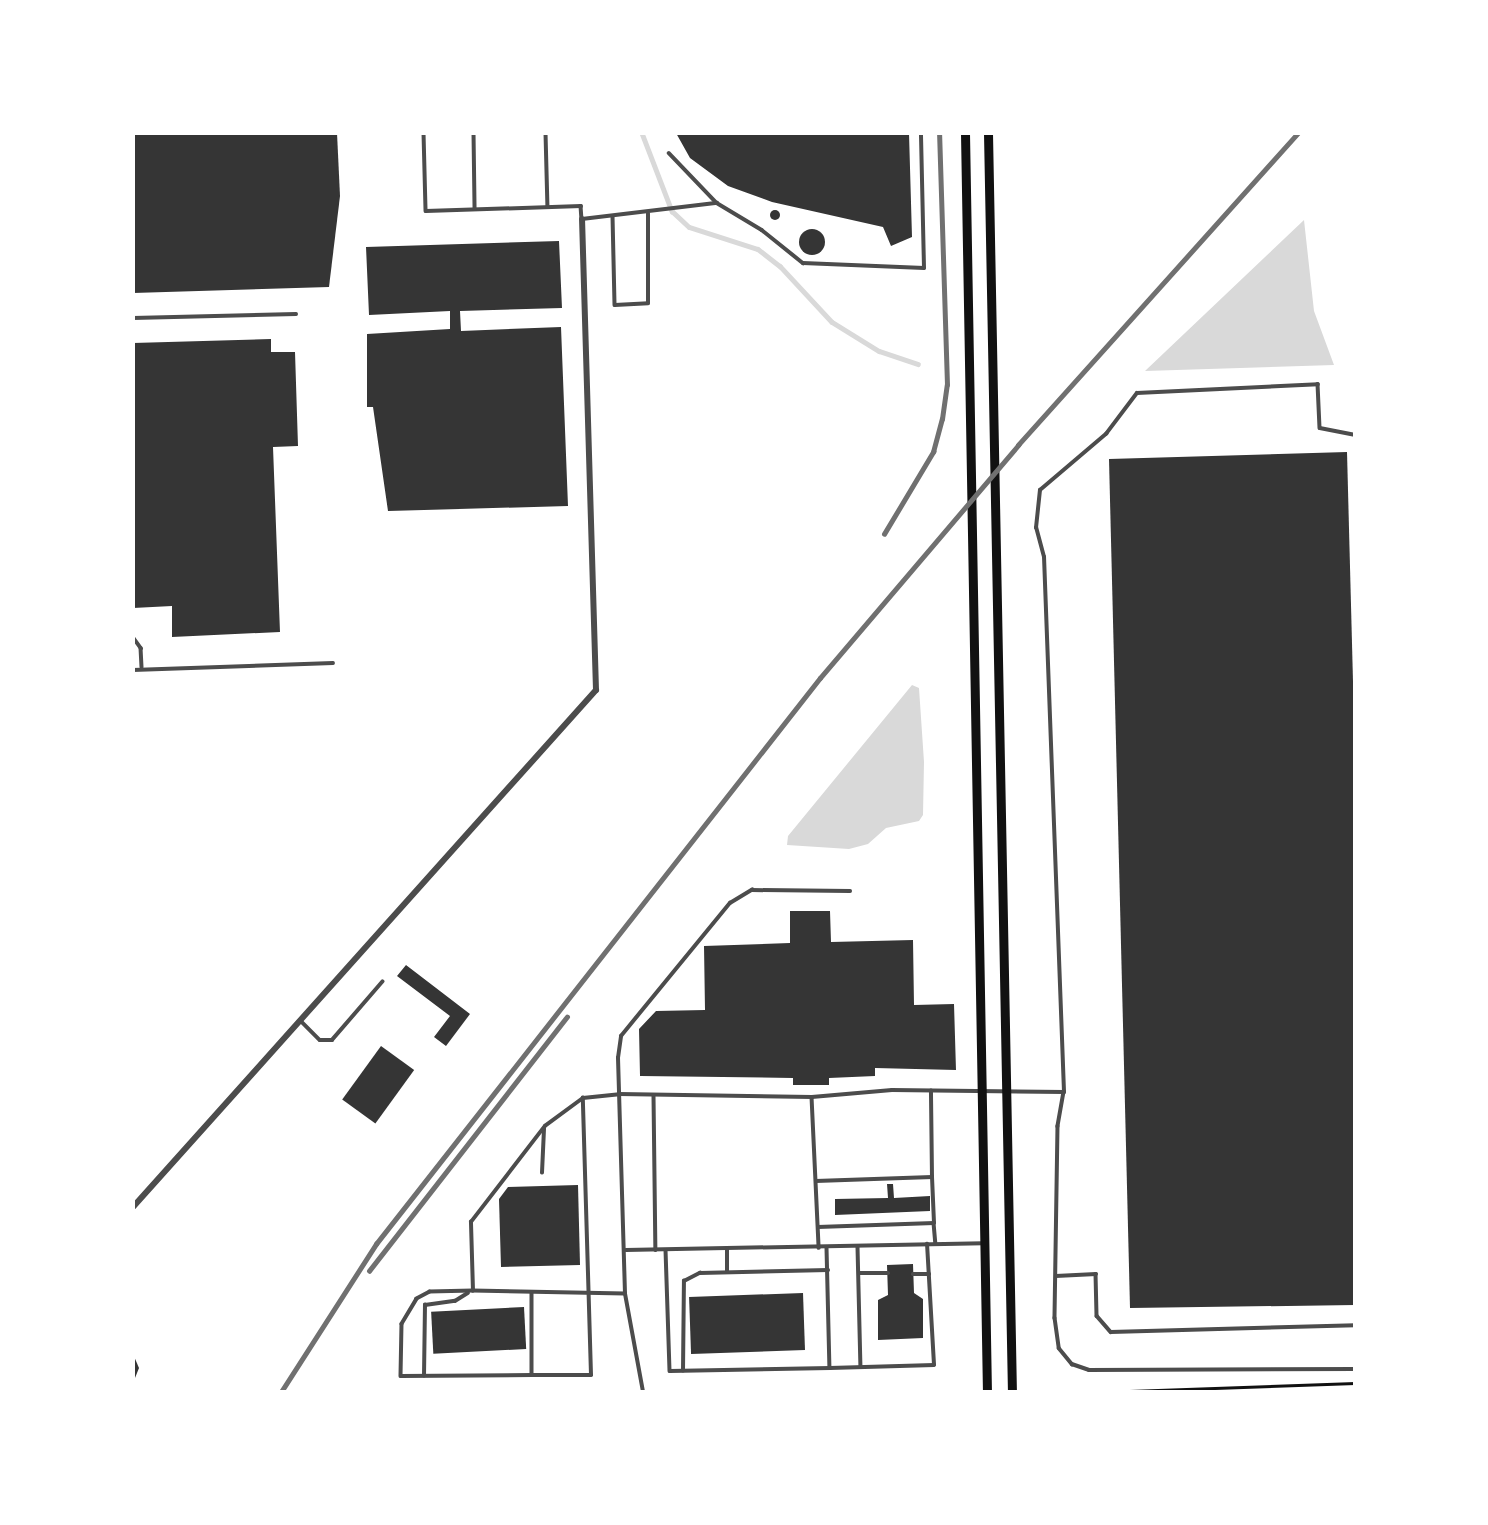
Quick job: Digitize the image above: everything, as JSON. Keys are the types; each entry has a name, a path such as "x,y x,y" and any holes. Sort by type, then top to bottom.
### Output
{"main road":[{"path":"965,133 985,1093 987,1392"},
{"path":"988,133 1009,1095 1012,1392"}],"street":[{"path":"133,1207 596,690 582,219"}],"lane":[{"path":"424,133 426,211 582,206 582,219 648,214 717,203"},
{"path":"474,133 475,209"},
{"path":"546,133 548,207"},
{"path":"669,153 717,203 762,230 803,263 924,268 921,133"},
{"path":"613,216 615,305 648,303 648,214"},
{"path":"133,317 296,314"},
{"path":"1355,435 1320,428 1318,384 1137,393 1105,434 1040,490 1036,528 1044,557 1064,1092 1058,1126 1056,1276 1059,1348 1072,1364 1089,1370 1355,1369"},
{"path":"133,637 141,648 142,667"},
{"path":"133,670 142,667 333,663"},
{"path":"643,1392 625,1294 619,1094 621,1036 730,902 752,890 850,891"},
{"path":"300,1020 320,1040 332,1040 382,982"},
{"path":"471,1292 471,1222 544,1126 583,1098 619,1094 812,1097 931,1091 1009,1095 1064,1092"},
{"path":"931,1091 936,1244"},
{"path":"654,1096 656,1250"},
{"path":"812,1097 819,1248"},
{"path":"583,1098 589,1293 591,1375 401,1376 402,1324 417,1299 430,1292 532,1292 589,1293 625,1294"},
{"path":"542,1173 544,1126"},
{"path":"816,1181 932,1177"},
{"path":"818,1227 934,1223"},
{"path":"625,1250 985,1243"},
{"path":"667,1250 670,1371 830,1368 934,1365 927,1244"},
{"path":"858,1247 861,1367"},
{"path":"827,1248 830,1368"},
{"path":"727,1250 727,1271"},
{"path":"682,1371 684,1281 700,1273 828,1269"},
{"path":"859,1273 888,1273"},
{"path":"913,1274 929,1274"},
{"path":"1056,1276 1096,1274 1097,1316 1111,1332 1355,1325"},
{"path":"424,1376 425,1305 455,1301 471,1292"},
{"path":"532,1292 532,1375"}],"path":[{"path":"1101,1392 1355,1384"}],"shaded area":[{"path":"1304,220 1314,311 1334,365 1145,371"},
{"path":"912,685 919,688 924,762 923,815 919,821 886,828 868,844 849,849 787,845 788,836"}],"building":[{"path":"133,133 337,133 340,196 329,287 133,293"},
{"path":"676,133 909,133 912,237 891,246 883,227 772,202 728,186 690,158"},
{"path":"775,210 779,211 779,219 775,220 771,219 770,215 771,211"},
{"path":"812,229 821,233 825,242 821,251 812,255 803,251 799,242 803,233"},
{"path":"559,241 562,308 460,311 461,331 561,327 568,506 388,511 373,407 367,407 367,334 450,329 450,311 369,315 366,247"},
{"path":"271,339 271,352 295,352 298,446 273,447 280,632 172,637 172,606 133,608 133,343"},
{"path":"1347,452 1355,758 1355,1305 1130,1308 1109,459"},
{"path":"790,911 830,911 831,942 913,940 914,1005 954,1004 956,1070 875,1068 875,1076 829,1078 829,1085 793,1085 793,1078 640,1076 639,1029 656,1011 705,1010 704,946 790,943"},
{"path":"406,965 470,1014 446,1046 434,1037 450,1016 397,976"},
{"path":"381,1046 414,1070 375,1123 342,1099"},
{"path":"887,1184 893,1184 894,1198 930,1196 930,1211 835,1215 835,1199 888,1198"},
{"path":"578,1185 580,1265 501,1267 499,1199 508,1187"},
{"path":"913,1264 914,1293 923,1299 923,1338 878,1340 878,1300 888,1295 887,1265"},
{"path":"803,1293 805,1350 691,1354 689,1297"},
{"path":"524,1307 526,1349 433,1354 431,1312"},
{"path":"133,1354 139,1368 133,1383"}],"waterway":[{"path":"642,133 672,211 689,227 758,249 780,266 832,322 879,351 918,364"}],"railway":[{"path":"884,534 933,452 947,385 939,133"},
{"path":"281,1392 376,1244 820,678 1018,445 1298,133"},
{"path":"369,1271 567,1017"}]}
